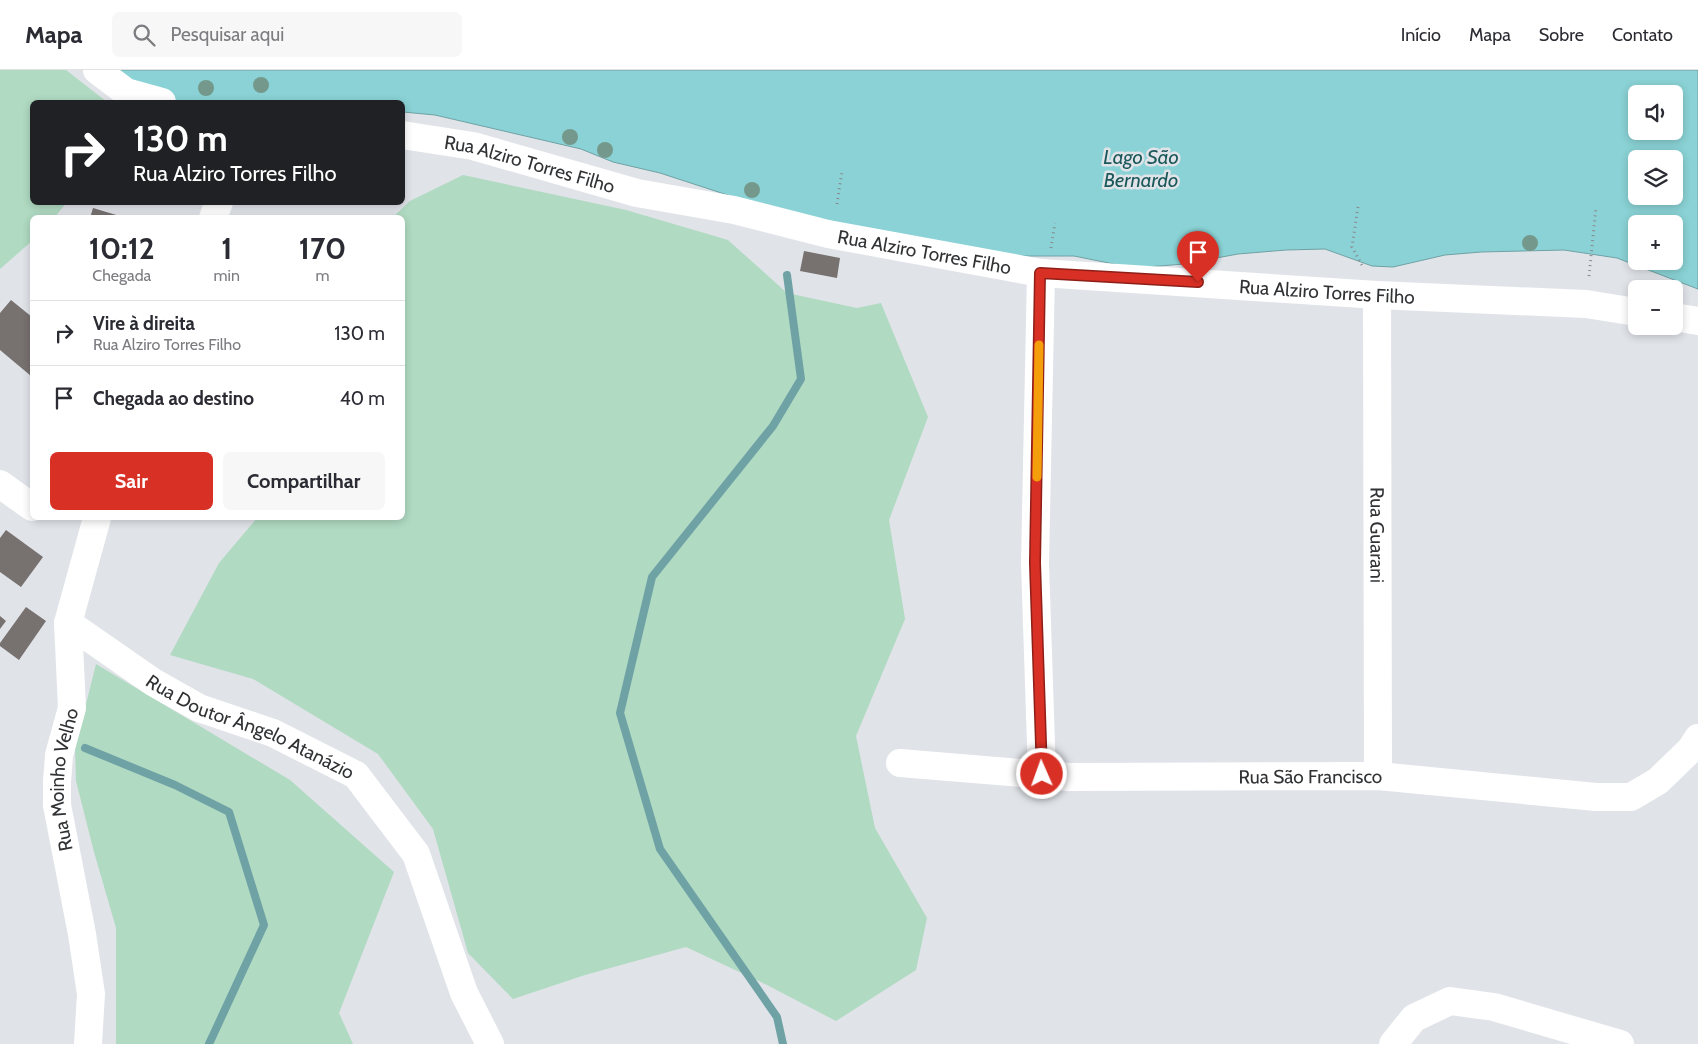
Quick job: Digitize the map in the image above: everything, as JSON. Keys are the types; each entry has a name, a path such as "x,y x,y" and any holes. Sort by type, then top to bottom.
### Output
{"street":[{"path":"97,70 126,92 155,100"},
{"name":"Rua Alziro Torres Filho","path":"405,135 473,146 637,193 734,210 828,234 1040,273 1377,295 1586,304 1628,311"},
{"path":"1040,273 1035,563 1042,774"},
{"name":"Rua Guarani","path":"1377,295 1378,776"},
{"path":"1683,318 1698,321"},
{"path":"0,484 30,506"},
{"name":"Rua Moinho Velho","path":"88,1044 90,994 80,926 57,805 57,782 60,755 72,708 68,623 96,520"},
{"name":"Rua Doutor Ângelo Atanázio","path":"68,623 153,682 200,708 273,733 356,775 416,854 464,993 490,1044"},
{"name":"Rua São Francisco","path":"900,763 1002,773 1069,777 1378,776 1596,797 1632,797 1658,781 1691,749 1698,738"},
{"path":"1393,1044 1414,1018 1450,1001 1494,1007 1620,1044"}],"path":[{"path":"837,204 842,171"},
{"path":"1586,304 1596,206"},
{"path":"1358,207 1352,247 1377,295"}],"green space":[{"path":"0,70 66,70 104,100 30,100 30,205 64,205 57,215 30,215 30,243 0,269"},
{"path":"463,175 626,210 728,240 787,293 857,308 881,303 928,417 889,520 905,619 856,736 875,828 927,918 916,970 836,1021 767,985 686,947 585,975 513,999 468,953 433,829 378,754 253,679 170,655 219,563 255,520 405,520 405,215 395,215 410,201"},
{"path":"96,664 290,780 394,872 339,1013 353,1044 116,1044 116,928 76,781 75,748"}],"water":[{"name":"Lago São Bernardo","path":"101,70 1698,70 1698,289 1683,283 1683,280 1674,280 1648,270 1683,270 1683,215 1628,215 1628,262 1617,258 1564,250 1445,255 1393,267 1372,266 1325,249 1238,254 1184,264 1134,268 1074,256 991,256 795,217 660,173 613,162 581,149 435,115 405,112 405,100 168,100"}],"building":[{"path":"93,208 116,215 91,215"},
{"path":"804,251 840,258 837,278 800,271"},
{"path":"11,300 30,315 30,375 0,350 0,313"},
{"path":"6,530 43,557 21,587 0,572 0,538"},
{"path":"26,607 46,621 19,660 0,646 0,643"},
{"path":"0,616 6,621 0,629"}],"waterway":[{"path":"783,1044 777,1017 660,849 620,713 652,577 773,426 801,379 787,275"},
{"path":"85,748 175,785 229,812 264,925 209,1044"}],"slow traffic":[{"path":"1037,477 1039,345"}],"route":[{"path":"1042,774 1035,563 1040,273 1198,282"}]}
